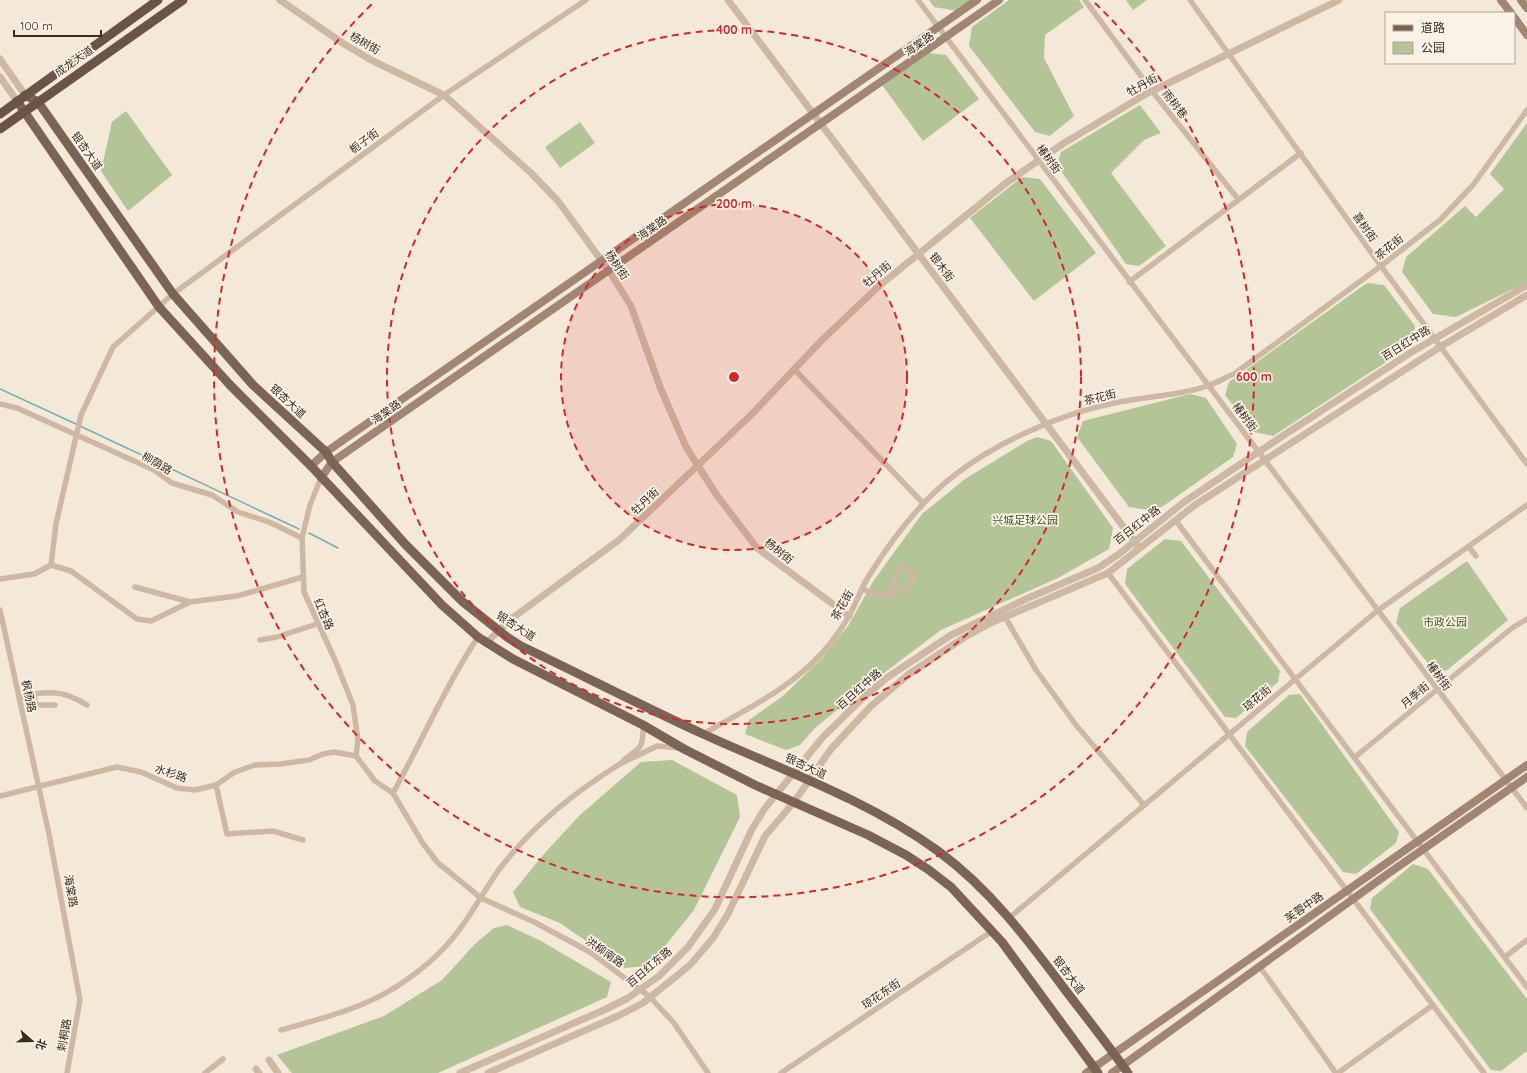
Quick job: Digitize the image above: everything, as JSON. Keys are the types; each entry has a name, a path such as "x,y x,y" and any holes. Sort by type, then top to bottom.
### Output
{"highway":[{"name":"成龙大道","path":"0,114 158,0"},
{"name":"成龙大道","path":"0,129 182,0"}],"main road":[{"name":"海棠路","path":"311,466 326,452 602,262 977,0"},
{"name":"海棠路","path":"322,478 332,462 947,38 999,0"},
{"path":"1501,0 1510,12"},
{"path":"1521,0 1527,8"},
{"path":"1515,18 1527,35"},
{"name":"银杏大道","path":"25,95 38,102 173,294 253,385 326,452 332,462 405,544 463,602 521,646 703,734 808,779 883,817 938,852 986,892 1009,918 1125,1069"},
{"path":"17,101 159,307 230,385 311,466 442,606 478,637 512,659 643,725 684,749 776,794 868,835 906,855 951,887 992,931 1096,1070"},
{"name":"芙蓉中路","path":"1086,1073 1096,1070 1114,1054 1527,765"},
{"path":"1112,1073 1125,1069 1260,967 1527,777"}],"street":[{"name":"杨树街","path":"280,0 344,44 373,61 444,95 531,173 558,201 609,271 631,306 660,387 686,447 716,494 756,548 849,616"},
{"name":"栀子街","path":"51,565 56,524 81,415 113,347 173,294 444,95 586,0"},
{"name":"银木街","path":"728,0 1139,548"},
{"name":"椿树街","path":"918,0 1037,161 1209,385 1378,612 1527,808"},
{"name":"雨树巷","path":"1085,0 1152,92 1238,199"},
{"name":"喜树街","path":"1190,0 1434,339 1527,464"},
{"name":"牡丹街","path":"486,643 511,619 619,540 752,414 794,369 879,286 969,212 1037,161 1064,143 1152,92 1339,0"},
{"name":"银杏大道","path":"0,59 25,95"},
{"path":"0,77 17,101"},
{"name":"茶花街","path":"703,734 755,705 784,686 809,665 832,641 849,616 862,590 894,537 923,503 956,474 1010,439 1078,412 1114,403 1173,394 1209,385 1240,370 1381,266 1440,220 1473,185 1527,110"},
{"path":"1129,282 1301,153"},
{"name":"百日红中路","path":"776,794 823,737 865,696 919,655 951,635 980,620 1098,568 1134,542 1184,502 1259,452 1434,339 1527,285"},
{"name":"百日红中路","path":"794,802 808,779 831,749 871,706 909,674 965,637 1005,617 1108,573 1195,505 1440,347 1527,295"},
{"path":"794,369 923,503"},
{"name":"柳荫路","path":"0,404 17,408 78,432 154,470 172,483 212,494 238,512 269,522 302,538"},
{"name":"红杏路","path":"322,478 310,505 302,538 304,592 317,624 336,660 353,706 358,740 356,756"},
{"name":"琼花街","path":"1009,918 1378,612 1527,505"},
{"path":"1176,521 1527,987"},
{"path":"1469,546 1476,556"},
{"path":"0,579 34,574 51,565 71,571 137,619 151,621 190,602 237,596 303,577"},
{"path":"862,590 873,594 888,596 902,590 914,581 906,567 900,568 888,596"},
{"path":"1108,573 1355,899 1484,1073"},
{"path":"894,584 896,589 902,590"},
{"path":"135,587 190,602"},
{"name":"枫杨路","path":"0,610 38,786"},
{"path":"1005,617 1036,670 1076,725 1144,805"},
{"name":"月季街","path":"1355,757 1512,628 1527,619"},
{"path":"260,640 277,637 317,624"},
{"path":"356,756 375,781 393,793 412,759 422,735 449,684 478,637"},
{"path":"19,698 53,691 76,699 87,705"},
{"path":"33,694 36,705 55,705"},
{"path":"620,764 639,748 643,735 643,725"},
{"path":"281,1030 363,1005 401,984 444,949 499,871 536,828 588,784 620,764 657,746 684,749"},
{"name":"水杉路","path":"0,796 117,767 141,772 177,788 194,790 216,785 235,772 255,765 310,760 323,754 334,752 356,756"},
{"path":"216,785 227,834 273,831 303,840"},
{"name":"海棠路","path":"38,786 49,834 80,1000"},
{"name":"洪柳南路","path":"393,793 422,842 437,862 481,898 534,922 590,952 650,997 674,1023 708,1073"},
{"name":"百日红东路","path":"460,1073 604,1010 628,998 659,976 688,947 705,925 726,889 752,829 776,794"},
{"name":"百日红东路","path":"488,1073 620,1015 650,997 690,965 713,938 728,914 765,836 794,802"},
{"name":"琼花东街","path":"781,1073 992,931"},
{"path":"1505,957 1527,940"},
{"path":"1260,967 1337,1073 1434,1005"},
{"name":"刺桐路","path":"67,1073 80,1000"},
{"path":"205,1073 223,1059"},
{"path":"269,1060 278,1073"}],"green space":[{"path":"929,0 973,0 958,11 934,7"},
{"path":"1009,0 1079,0 1084,7 1045,35 1044,58 1074,116 1050,136 1035,132 969,46 972,27"},
{"path":"1126,0 1147,0 1133,10"},
{"path":"929,53 946,55 979,99 923,141 882,85"},
{"path":"1140,105 1161,133 1144,140 1111,173 1166,246 1139,266 1126,264 1057,165 1061,152"},
{"path":"126,111 172,175 128,211 101,171 112,122"},
{"path":"580,122 595,143 560,168 545,147"},
{"path":"1527,123 1527,282 1456,317 1433,314 1402,272 1406,257 1465,206 1476,217 1504,189 1490,174"},
{"path":"1022,177 1040,179 1096,253 1034,301 970,218"},
{"path":"1367,283 1384,285 1415,326 1412,345 1273,436 1254,432 1225,395 1229,382"},
{"path":"1190,394 1206,398 1237,444 1233,457 1156,511 1129,507 1077,437 1083,421"},
{"name":"兴城足球公园","path":"1037,437 1051,441 1113,528 1109,549 1058,578 941,630 864,688 815,728 800,745 786,750 745,734 749,720 783,696 822,658 848,626 874,580 922,514 965,479 1027,441"},
{"path":"1165,539 1181,541 1280,671 1278,682 1236,718 1225,717 1125,584 1127,569"},
{"name":"市政公园","path":"1467,561 1508,620 1446,671 1430,666 1396,623 1400,608"},
{"path":"1300,694 1399,832 1396,843 1356,874 1343,872 1245,746 1247,732 1289,695"},
{"path":"672,760 737,795 740,817 694,910 665,946 645,966 625,968 560,923 520,907 513,892 543,855 580,815 641,762"},
{"path":"1413,864 1428,869 1527,999 1527,1051 1501,1071 1491,1070 1370,909 1372,898"},
{"path":"507,925 541,941 611,982 607,997 438,1073 292,1073 277,1055 384,1016 442,980 475,944 494,928"}],"waterway":[{"path":"0,389 76,424"},
{"path":"80,426 299,529"},
{"path":"309,533 338,548"}]}
